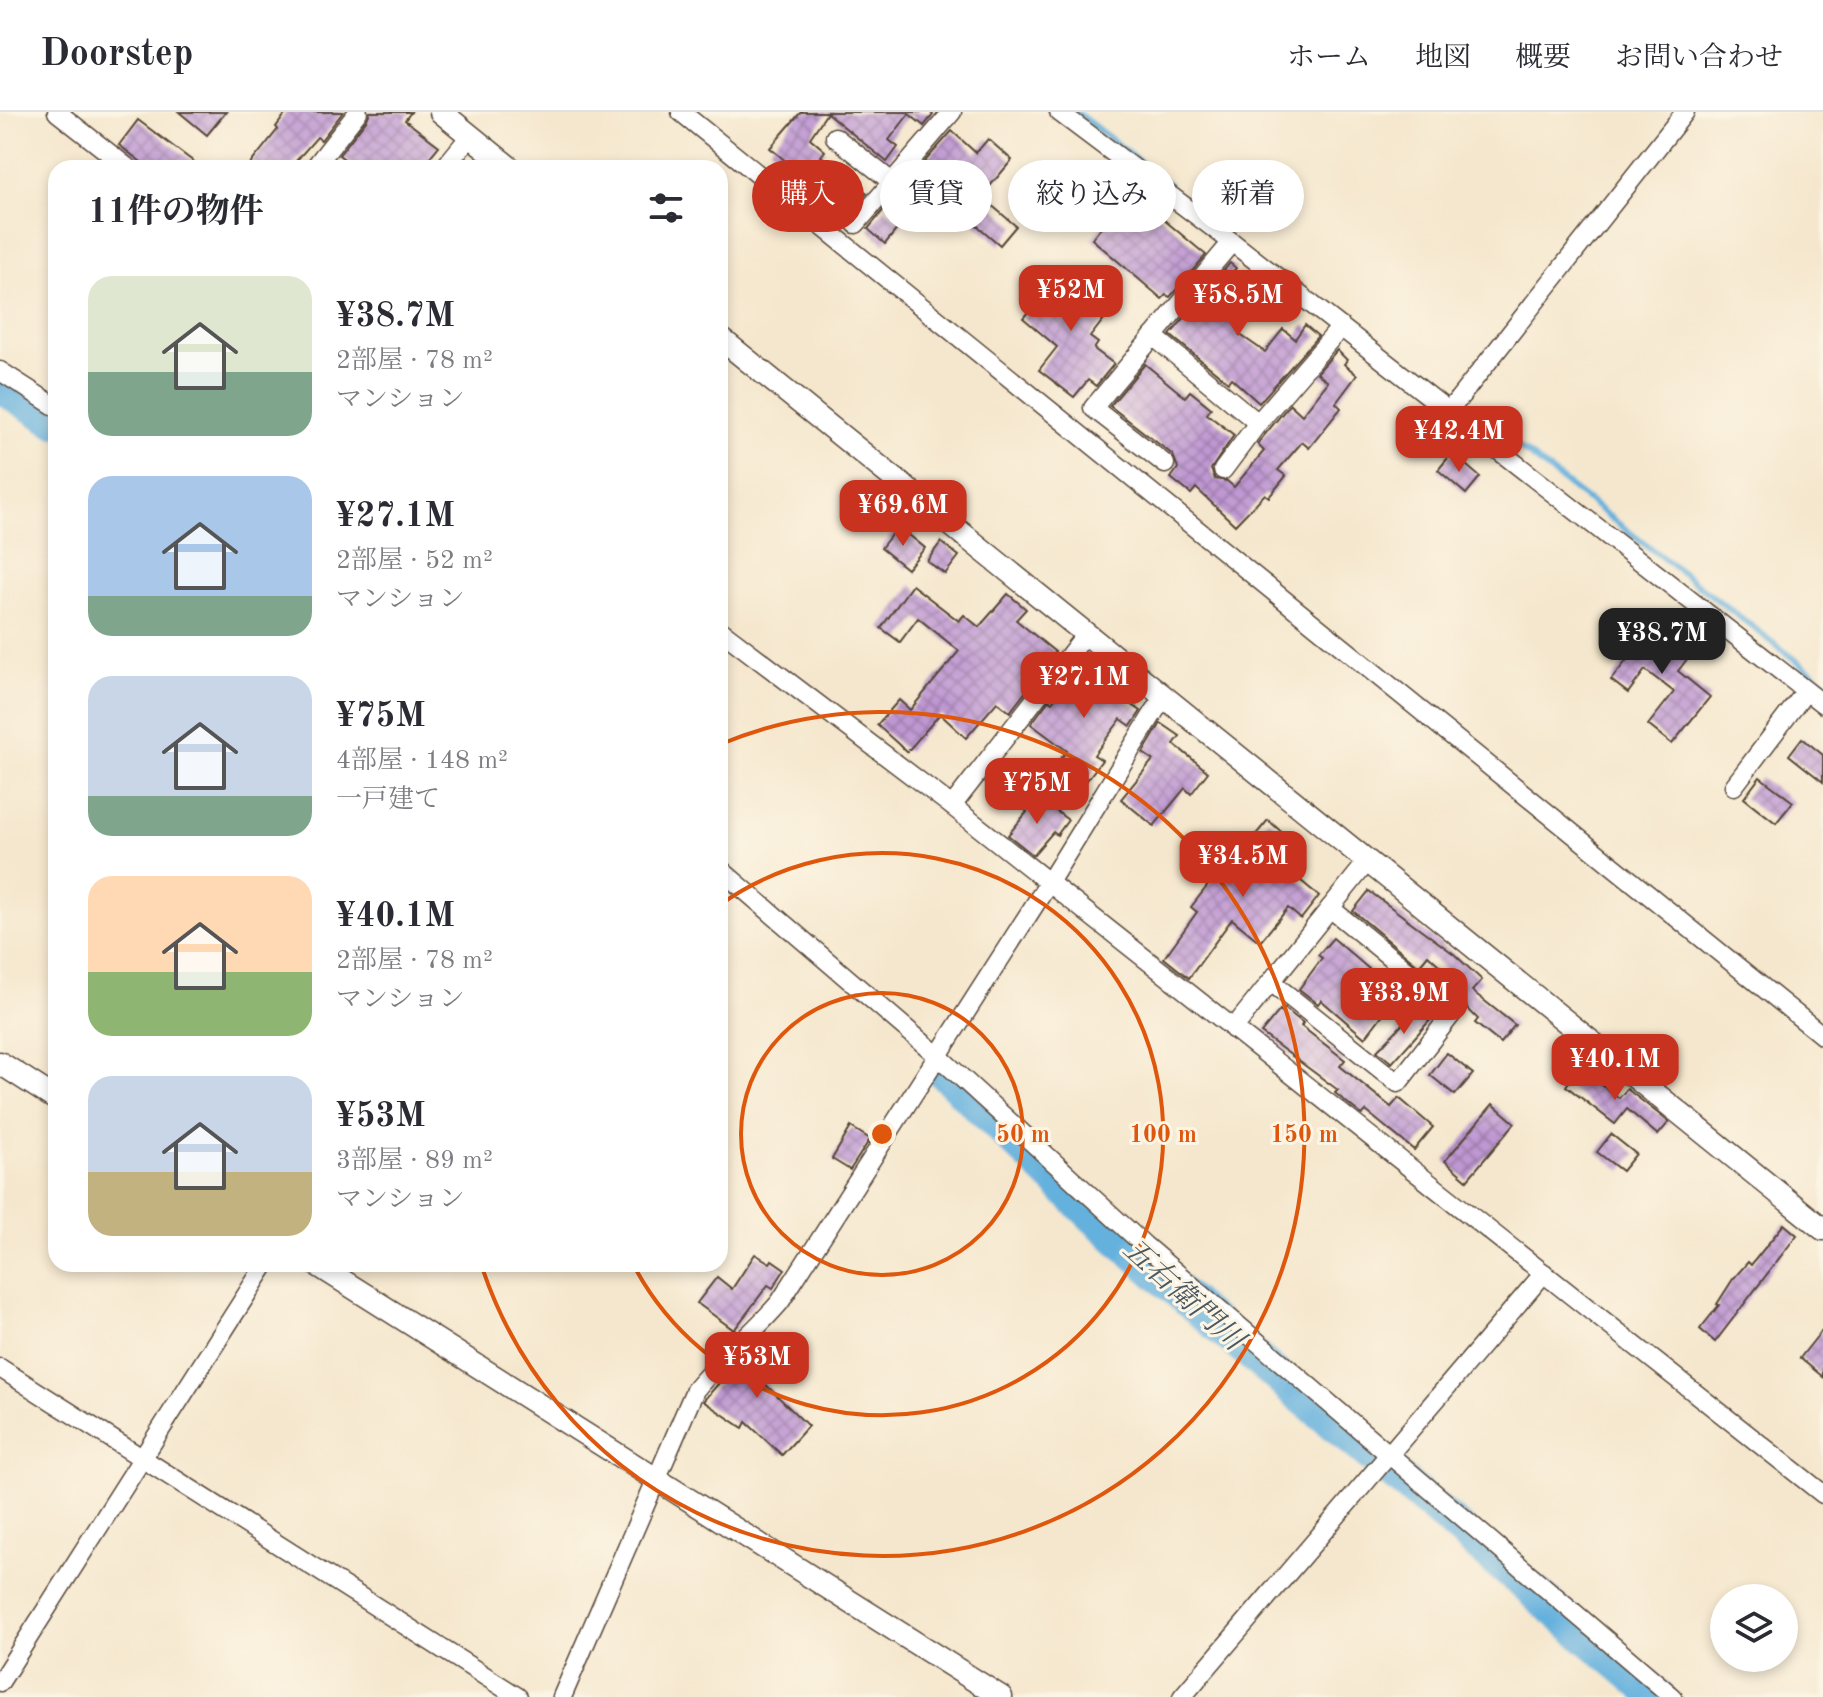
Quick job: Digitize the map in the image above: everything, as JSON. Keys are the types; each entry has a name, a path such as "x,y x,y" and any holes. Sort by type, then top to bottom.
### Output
{"street":[{"path":"57,112 118,160"},
{"path":"320,160 358,112"},
{"path":"441,112 500,160"},
{"path":"681,112 1823,1036"},
{"path":"911,160 952,112"},
{"path":"1059,112 1232,242 1823,704"},
{"path":"1449,411 1685,112"},
{"path":"450,160 470,136"},
{"path":"835,137 880,173"},
{"path":"864,215 880,196"},
{"path":"1165,464 1093,408 1232,242"},
{"path":"1223,470 1258,423 1341,327"},
{"path":"1153,336 1258,423"},
{"path":"728,344 1823,1229"},
{"path":"0,371 48,402"},
{"path":"952,806 1086,634"},
{"path":"728,636 952,806 1823,1494"},
{"path":"1734,786 1806,691"},
{"path":"562,1697 695,1390 717,1363 757,1330 780,1302 1048,884 1164,696"},
{"path":"1233,1029 1367,862"},
{"path":"728,876 938,1056 1144,1245 1673,1697"},
{"path":"1271,982 1398,1083 1455,1010 1330,908"},
{"path":"0,1063 48,1094"},
{"path":"0,1682 261,1272"},
{"path":"329,1272 1001,1697"},
{"path":"1182,1697 1544,1273"},
{"path":"0,1368 518,1697"}],"building":[{"path":"179,112 226,112 207,135"},
{"path":"287,112 343,112 321,140 317,137 297,160 253,160 278,129 276,127"},
{"path":"370,112 411,112 405,120 439,146 427,160 346,160 339,155"},
{"path":"801,112 930,112 933,115 924,126 909,114 889,140 898,147 888,160 827,113 810,138 825,151 821,156 826,160 784,160 770,148"},
{"path":"138,120 191,160 139,160 119,145"},
{"path":"952,131 976,153 988,139 1012,160 1008,160 1008,165 992,184 992,160 926,160"},
{"path":"992,206 1008,219 1008,232 1011,232 1000,245 985,232 992,232"},
{"path":"880,214 880,232 895,232 885,244 868,229"},
{"path":"1176,230 1206,255 1170,297 1166,295 1162,299 1092,239 1097,232"},
{"path":"1230,263 1236,268 1230,275 1264,301 1239,334 1265,352 1283,329 1295,339 1305,325 1318,336 1259,403 1231,378 1228,382 1170,335"},
{"path":"1065,269 1111,310 1090,337 1098,343 1094,349 1114,364 1096,386 1088,380 1074,397 1039,370 1057,347 1023,318"},
{"path":"1337,350 1347,360 1344,364 1357,375 1336,403 1341,408 1309,448 1302,442 1278,470 1286,476 1269,497 1265,494 1235,525 1196,488 1191,494 1171,478 1178,468 1173,455 1110,406 1145,364 1185,397 1190,391 1211,408 1207,414 1234,435 1211,469 1215,479 1227,481 1234,487 1264,451 1257,444 1290,404 1302,415 1328,382 1317,373"},
{"path":"1452,453 1480,477 1466,494 1438,470"},
{"path":"898,526 925,548 907,569 881,548"},
{"path":"941,542 959,556 945,574 927,561"},
{"path":"912,585 959,621 964,615 979,627 1008,594 1026,609 1016,620 1055,652 1010,712 997,702 966,738 940,714 907,752 877,725 899,700 910,710 959,651 918,618 900,642 881,628"},
{"path":"1654,612 1679,631 1673,640 1691,654 1678,671 1710,697 1672,744 1648,725 1674,692 1645,670 1628,693 1611,680 1626,661 1620,657"},
{"path":"1078,667 1141,711 1131,726 1121,719 1094,755 1102,760 1087,780 1060,759 1067,751 1031,724"},
{"path":"1161,723 1180,736 1174,744 1208,772 1191,794 1185,788 1154,826 1121,799 1153,760 1143,753"},
{"path":"1802,738 1823,755 1823,782 1789,755"},
{"path":"1760,777 1793,802 1776,823 1744,798"},
{"path":"1036,796 1068,820 1057,835 1053,832 1033,855 1008,835"},
{"path":"1268,820 1292,841 1276,860 1319,896 1301,919 1288,908 1260,942 1232,919 1189,978 1164,958 1197,912 1191,907 1233,853 1238,856"},
{"path":"1369,891 1454,954 1482,980 1472,991 1515,1025 1500,1043 1475,1023 1478,1019 1448,989 1451,985 1445,980 1450,975 1428,955 1419,966 1353,911"},
{"path":"1333,938 1398,994 1365,1038 1321,1000 1318,1004 1299,989 1322,958 1318,955"},
{"path":"1284,1008 1303,1023 1301,1026 1345,1060 1340,1066 1391,1107 1399,1098 1433,1127 1414,1150 1366,1111 1362,1115 1335,1093 1338,1090 1261,1033"},
{"path":"1418,1008 1431,1019 1392,1063 1377,1051"},
{"path":"1447,1053 1473,1074 1455,1095 1430,1075"},
{"path":"1579,1068 1619,1098 1627,1089 1669,1122 1658,1135 1627,1109 1615,1124 1566,1086"},
{"path":"1493,1104 1515,1123 1467,1180 1445,1161"},
{"path":"851,1127 870,1139 850,1170 832,1159"},
{"path":"1611,1134 1636,1154 1622,1171 1597,1152"},
{"path":"1784,1224 1797,1235 1715,1342 1700,1329 1719,1305 1733,1279 1748,1262 1751,1265"},
{"path":"755,1254 785,1269 773,1288 768,1285 734,1330 697,1303 717,1277 732,1289"},
{"path":"1823,1329 1823,1377 1800,1358"},
{"path":"766,1339 783,1353 759,1378 808,1426 782,1455 746,1422 743,1428 703,1401 746,1354 749,1357"}],"waterway":[{"path":"1076,112 1138,160"},
{"path":"1421,378 1529,455 1823,681"},
{"name":"五右衛門川","path":"0,386 48,416"},
{"name":"五右衛門川","path":"942,1071 1094,1217 1201,1312 1658,1697"}]}
